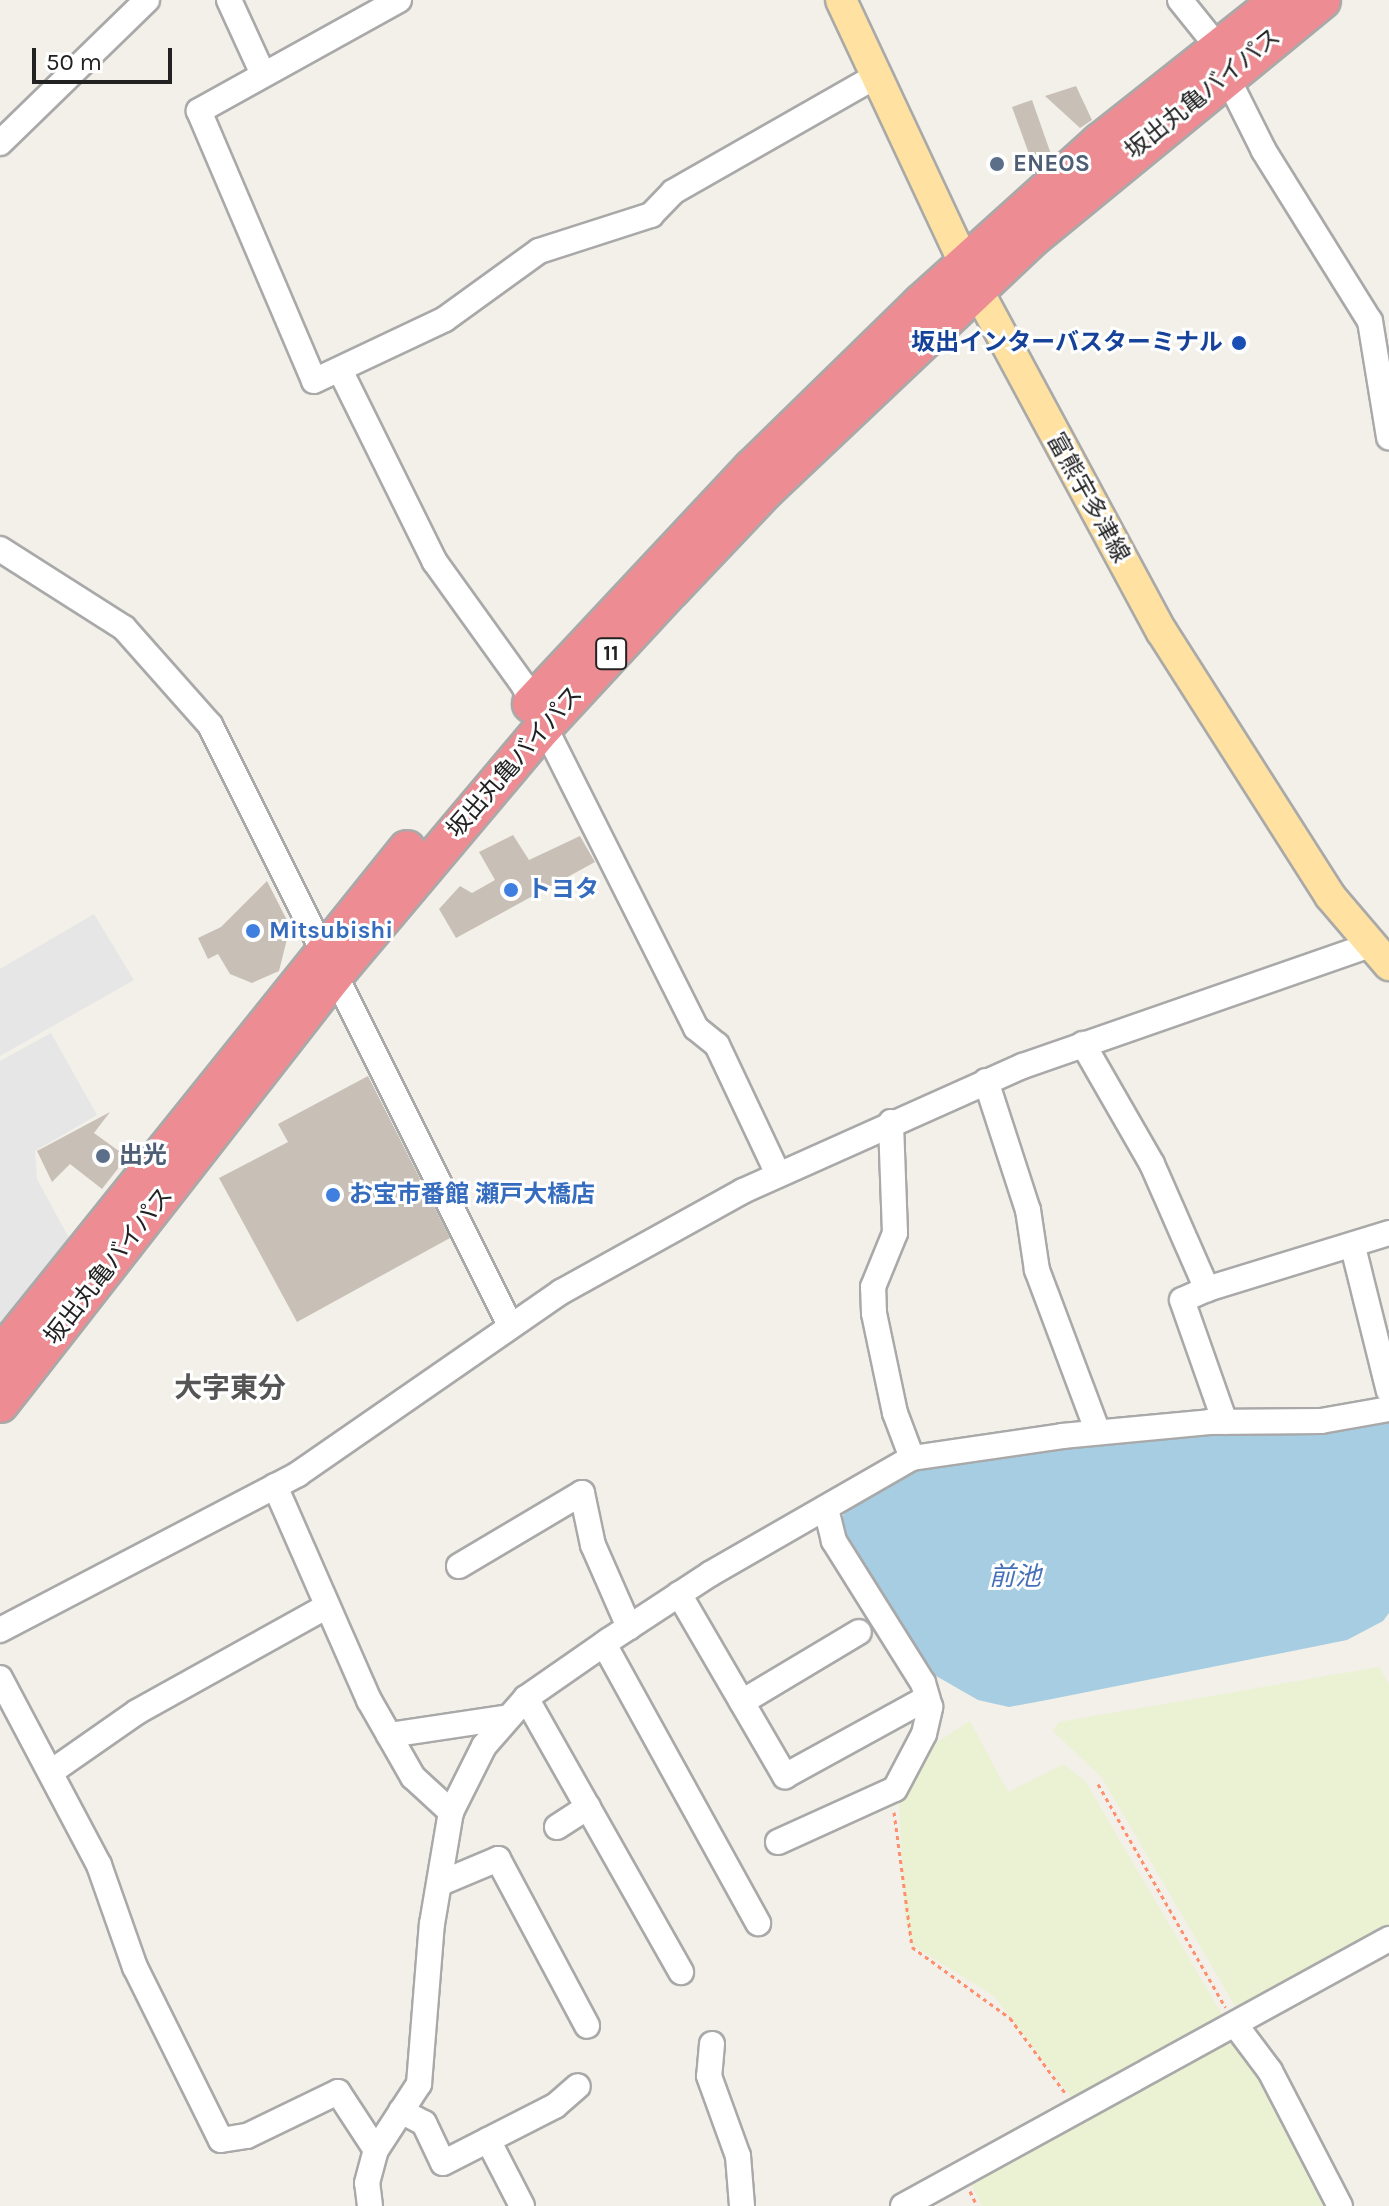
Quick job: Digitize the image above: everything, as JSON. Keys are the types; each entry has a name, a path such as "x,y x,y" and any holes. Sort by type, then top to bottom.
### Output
{"highway":[{"name":"坂出丸亀バイパス","path":"0,1356 538,715 752,468 1221,59 1279,0"},
{"name":"坂出丸亀バイパス","path":"1221,59 1322,0"},
{"name":"坂出丸亀バイパス","path":"0,1404 329,962"}],"main road":[{"name":"富熊宇多津線","path":"841,0 972,277 1162,632 1306,860 1383,949"}],"street":[{"path":"0,143 147,0"},
{"path":"229,0 262,72"},
{"path":"399,0 262,72 199,111 314,381 445,319 539,251 651,215 673,192 878,75"},
{"path":"1180,0 1221,59 1264,151 1370,321 1389,437"},
{"path":"340,370 435,562 538,715 696,1028 717,1045 778,1174"},
{"path":"0,549 124,628 193,703 234,765 510,1325"},
{"path":"0,1630 275,1486 349,1442 510,1325 615,1259 778,1174 986,1081 1083,1044 1383,949"},
{"path":"1083,1044 1152,1164 1207,1289"},
{"path":"986,1081 1028,1210 1037,1270 1098,1432"},
{"path":"891,1122 895,1233 873,1287 874,1313 895,1413 912,1458"},
{"path":"1225,1422 1182,1300 1207,1289 1353,1247 1389,1233"},
{"path":"1353,1247 1389,1391"},
{"path":"370,2206 367,2183 376,2150 419,2084 426,1978 451,1812 484,1746 526,1698 679,1594 912,1458 1098,1432 1225,1422 1321,1421 1389,1409"},
{"path":"275,1486 326,1607 389,1735 413,1777 451,1812"},
{"path":"459,1566 582,1493 593,1545 629,1627"},
{"path":"778,1842 895,1789 924,1734 927,1698 834,1541 826,1508"},
{"path":"679,1594 785,1776 927,1698"},
{"path":"51,1772 137,1712 326,1607"},
{"path":"742,1702 859,1632"},
{"path":"604,1644 758,1923"},
{"path":"0,1678 99,1865 135,1967 221,2140 247,2136 338,2092 376,2150"},
{"path":"526,1698 681,1972"},
{"path":"389,1735 509,1717"},
{"path":"557,1827 588,1807"},
{"path":"441,1883 498,1859 587,2026"},
{"path":"903,2206 1237,2027 1389,1939"},
{"path":"1237,2027 1270,2071 1340,2206"},
{"path":"712,2044 709,2076 738,2156 742,2206"},
{"path":"401,2111 424,2123 443,2163 555,2106 578,2086"},
{"path":"488,2140 522,2206"}],"path":[{"path":"1098,1784 1237,2027"},
{"path":"895,1789 912,1947 1010,2018 1078,2111"}],"green space":[{"path":"1379,1667 1389,1684 1389,1929 1238,2011 1102,1778 1053,1731 1059,1722"},
{"path":"970,1721 1008,1792 1064,1764 1085,1781 1227,2023 1082,2100 1072,2098 994,1996 912,1945 905,1919 898,1786 911,1759"},
{"path":"1236,2036 1269,2082 1332,2206 982,2206 967,2176"}],"shaded area":[{"path":"94,914 134,980 0,1056 0,969"},
{"path":"51,1033 97,1115 35,1151 37,1179 69,1238 0,1327 0,1061"}],"water":[{"name":"前池","path":"1389,1420 1389,1613 1383,1621 1347,1640 1052,1699 1009,1707 978,1700 924,1669 838,1526 847,1508 928,1463 1163,1436"}],"building":[{"path":"1076,86 1092,120 1080,128 1045,96"},
{"path":"1032,100 1052,157 1033,165 1012,107"},
{"name":"トヨタ","path":"513,835 529,860 580,836 595,862 456,938 439,909 460,886 472,893 495,880 479,852"},
{"name":"Mitsubishi","path":"267,881 295,936 287,939 279,971 252,983 230,974 218,954 208,959 198,938 221,927"},
{"name":"お宝市番館 瀬戸大橋店","path":"368,1076 450,1238 297,1322 219,1178 288,1142 278,1124"},
{"path":"110,1112 94,1133 127,1157 102,1189 70,1164 52,1182 37,1151"}],"place":[{"name":"ENEOS","path":"997,164"},
{"name":"坂出インターバスターミナル","path":"1239,343"},
{"name":"トヨタ","path":"511,890"},
{"name":"Mitsubishi","path":"253,931"},
{"name":"出光","path":"103,1156"},
{"name":"お宝市番館 瀬戸大橋店","path":"333,1195"}],"district":[{"name":"大字東分","path":"230,1388"}]}
